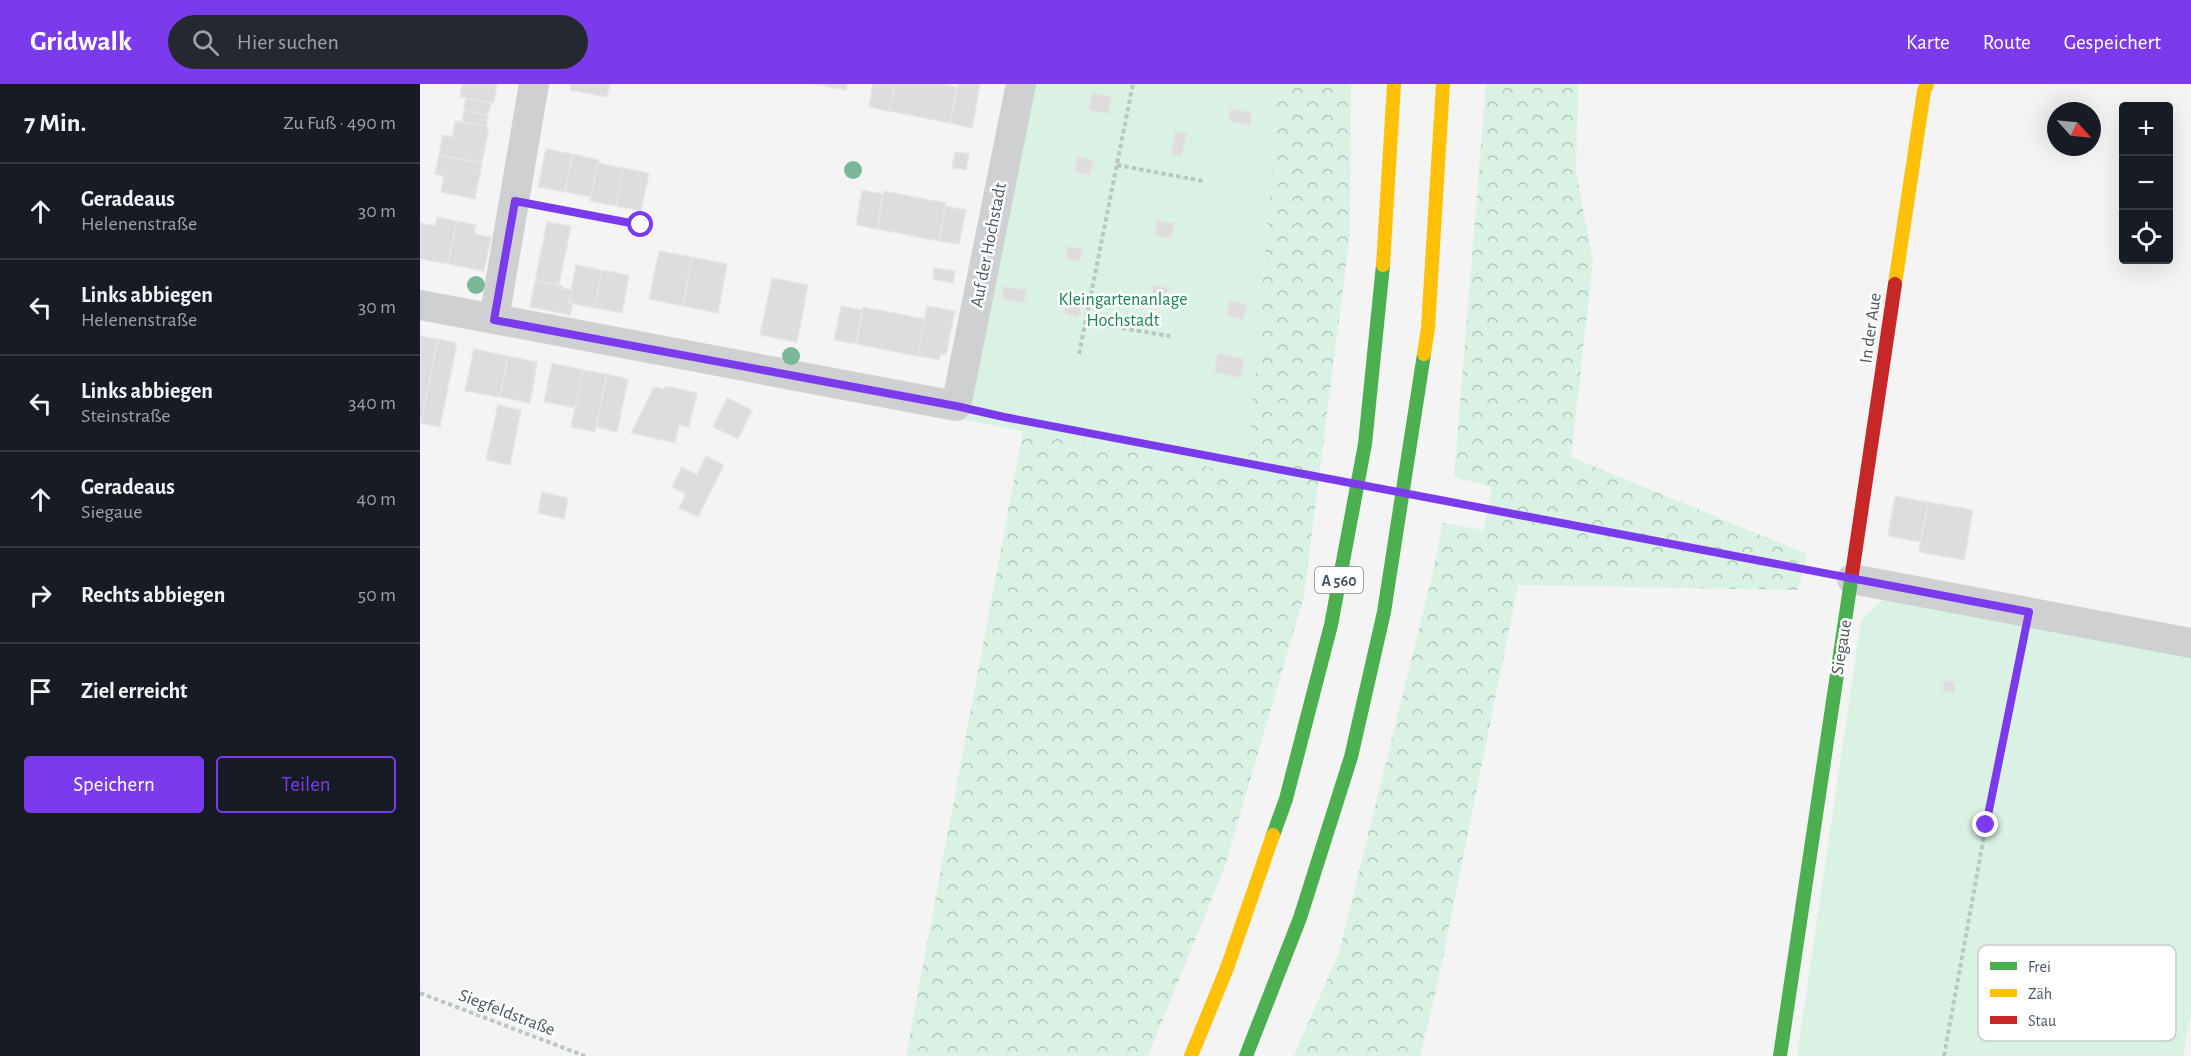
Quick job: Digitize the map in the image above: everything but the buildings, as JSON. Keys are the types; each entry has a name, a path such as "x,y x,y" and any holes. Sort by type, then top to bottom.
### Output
{"main road":[{"name":"A 560","path":"1191,1056 1227,968 1286,799 1331,625 1365,444 1384,259 1394,84"},
{"name":"A 560","path":"1245,1056 1300,918 1347,767 1384,612 1428,328 1443,84"},
{"name":"In der Aue","path":"1852,579 1924,91 1927,84"},
{"name":"Siegaue","path":"1780,1056 1852,579"}],"street":[{"path":"494,320 534,84"},
{"name":"Auf der Hochstadt","path":"956,406 1021,84"},
{"path":"420,305 956,406"},
{"path":"1852,579 2191,643"}],"path":[{"path":"1079,354 1133,84"},
{"path":"1117,165 1203,180"},
{"path":"515,201 641,225"},
{"path":"1085,322 1170,336"},
{"path":"956,406 1852,579"},
{"path":"1944,1056 1986,825 2029,612"},
{"name":"Siegfeldstraße","path":"420,993 585,1056"}],"green space":[{"name":"Kleingartenanlage Hochstadt","path":"1033,84 1279,84 1247,475 960,419"},
{"path":"1279,84 1351,84 1350,233 1304,596 1225,866 1148,1056 906,1056 1023,431 1247,475"},
{"path":"1486,84 1578,84 1576,171 1593,262 1571,457 1807,554 1798,590 1518,585 1438,982 1420,1056 1294,1056 1339,952 1443,523 1484,530 1492,487 1454,477"},
{"path":"1883,599 2191,657 2191,1012 2183,1056 1797,1056 1861,620"}],"traffic: fast":[{"path":"1273,835 1286,799 1331,625 1365,444 1383,265"},
{"path":"1246,1056 1300,918 1351,757 1384,612 1424,354"},
{"path":"1780,1056 1852,574"}],"traffic: slow":[{"path":"1383,265 1394,84"},
{"path":"1424,354 1428,328 1443,84"},
{"path":"1895,284 1924,91 1927,84"},
{"path":"1191,1056 1227,968 1273,835"}],"traffic: jam":[{"path":"1852,574 1895,284"}],"route":[{"path":"641,225 515,201 494,320 956,406 2029,612 1986,825"}]}
